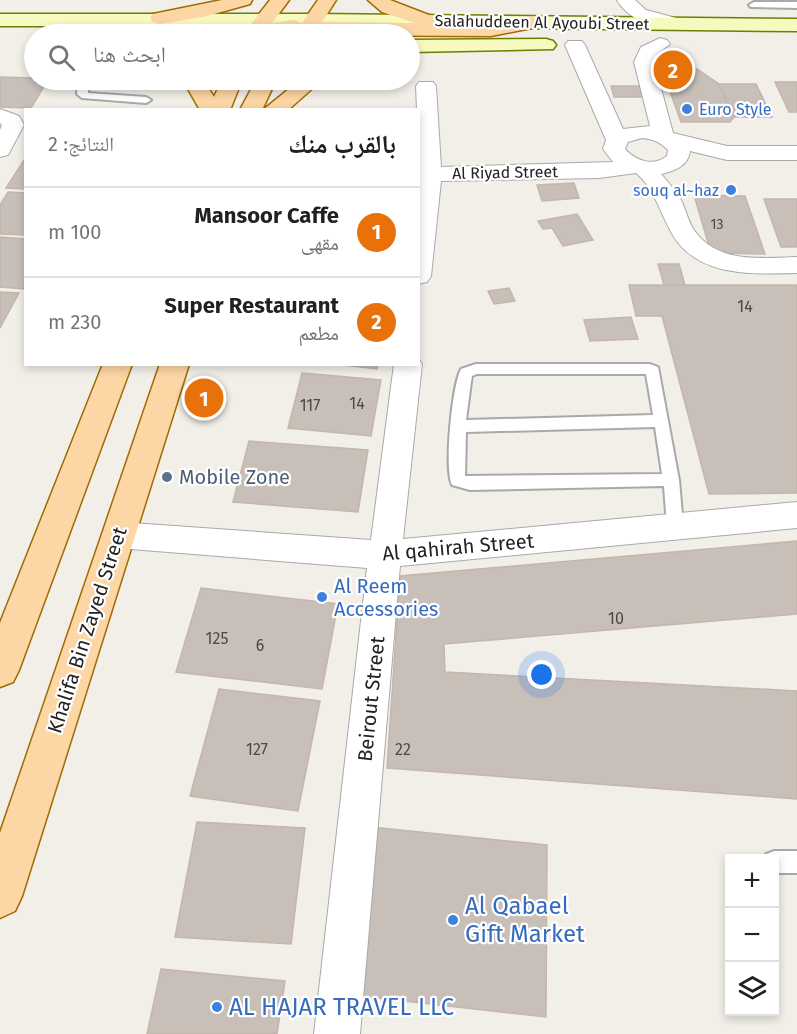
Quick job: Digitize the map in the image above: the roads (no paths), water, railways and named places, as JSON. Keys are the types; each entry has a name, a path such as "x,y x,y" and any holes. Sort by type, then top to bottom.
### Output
{"main road":[{"path":"155,24 243,0"},
{"path":"280,0 282,24"},
{"path":"286,24 300,0"},
{"path":"291,24 327,0"},
{"path":"377,0 389,8 427,21"},
{"path":"420,30 491,30 530,22"},
{"path":"199,90 210,108"},
{"path":"220,108 228,90"},
{"path":"252,108 261,90"},
{"path":"265,108 275,90"},
{"path":"277,108 299,90"},
{"path":"0,670 117,366"},
{"name":"Khalifa Bin Zayed Street","path":"0,896 174,366"}],"street":[{"path":"600,24 614,11 615,0"},
{"path":"626,0 630,7 640,14 674,23"},
{"path":"0,20 70,24"},
{"name":"Salahuddeen Al Ayoubi Street","path":"379,24 427,21 797,25"},
{"name":"Salahuddeen Al Ayoubi Street","path":"628,44 684,44"},
{"path":"575,45 621,159 655,166 680,154 667,138 644,62 648,51 660,44"},
{"name":"Salahuddeen Al Ayoubi Street","path":"420,47 596,45"},
{"path":"420,259 430,174 426,86"},
{"path":"0,115 12,120 14,125 0,150"},
{"name":"Al Riyad Street","path":"580,171 605,158 616,145 632,133 653,133 727,153"},
{"name":"Al Riyad Street","path":"430,174 580,171 655,166 727,153 797,153"},
{"path":"655,166 651,178 668,196 683,232 696,249 706,256 734,264 797,265"},
{"name":"Beirout Street","path":"337,1034 385,554 408,366"},
{"name":"Al qahirah Street","path":"118,535 347,554 385,554 797,515"}],"lane":[{"path":"754,5 797,5"},
{"path":"82,90 82,94 86,96 146,100"},
{"path":"671,480 464,484 458,481 456,472 459,426 466,373 476,369 650,369 671,480 675,526"},
{"path":"459,426 661,421"},
{"path":"779,862 797,862"}],"place":[{"name":"Super Restaurant","path":"673,70"},
{"name":"Euro Style","path":"687,109"},
{"name":"souq al~haz","path":"731,190"},
{"name":"Mansoor Caffe","path":"204,398"},
{"name":"Mobile Zone","path":"167,477"},
{"name":"Al Reem Accessories","path":"322,597"},
{"name":"Al Qabael Gift Market","path":"453,920"},
{"name":"AL HAJAR TRAVEL LLC","path":"217,1007"}]}
